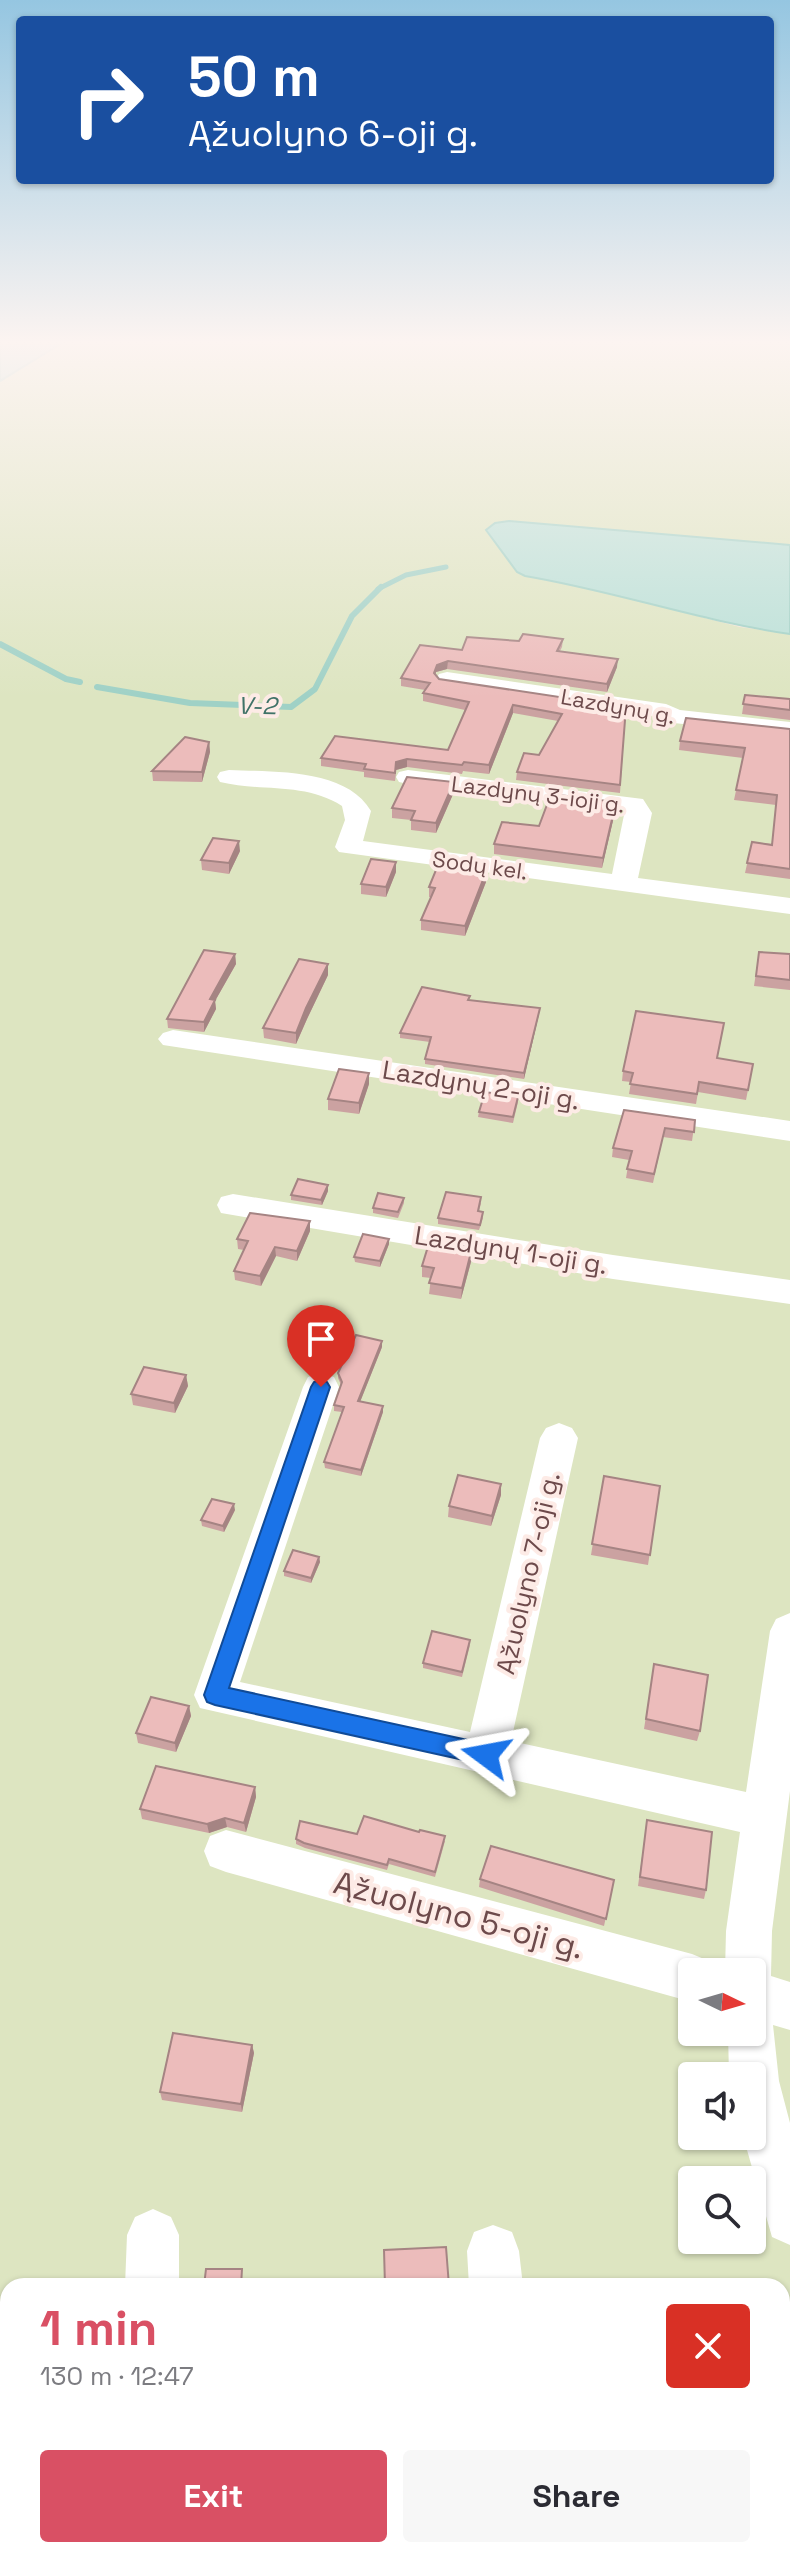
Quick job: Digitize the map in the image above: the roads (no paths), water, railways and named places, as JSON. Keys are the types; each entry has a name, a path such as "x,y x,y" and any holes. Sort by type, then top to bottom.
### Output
{"street":[{"name":"Lazdynų g.","path":"447,679 666,711 674,716 790,729"},
{"name":"Sodų kel.","path":"229,777 284,781 343,794 355,803 359,814 348,847 790,906"},
{"name":"Lazdynų 3-ioji g.","path":"408,777 634,804 639,813 623,885"},
{"name":"Lazdynų 2-oji g.","path":"173,1039 790,1131"},
{"name":"Lazdynų 1-oji g.","path":"233,1205 613,1267 790,1292"},
{"path":"321,1387 215,1695 766,1817"},
{"name":"Ąžuolyno 7-oji g.","path":"486,1755 559,1438"},
{"path":"749,1958 749,1931 790,1631"},
{"name":"Ąžuolyno 5-oji g.","path":"226,1851 678,1974"},
{"path":"766,1998 790,2006"},
{"path":"753,2046 754,2081 790,2219"},
{"path":"152,2278 153,2235"}],"water":[{"path":"509,521 790,545 790,634 723,622 525,576 517,572 486,530 495,523"}],"waterway":[{"name":"V-2","path":"380,588 406,575 446,567"},
{"name":"V-2","path":"97,687 190,703 291,707 315,689 352,616 380,588"},
{"name":"V-2","path":"0,644 66,679 80,682"}]}
